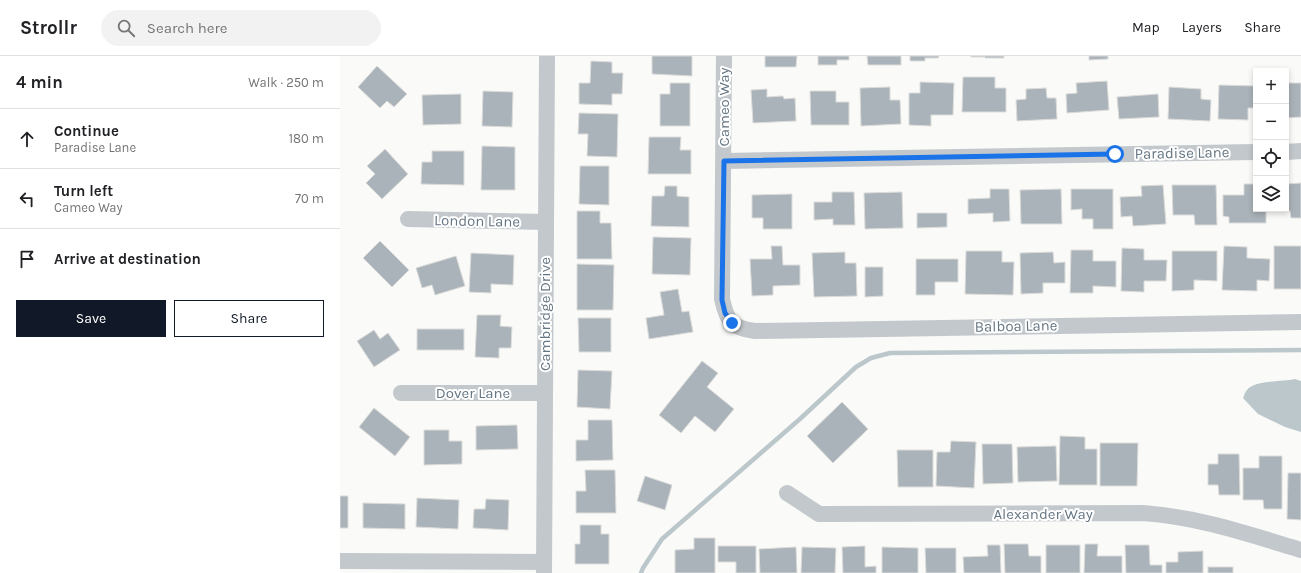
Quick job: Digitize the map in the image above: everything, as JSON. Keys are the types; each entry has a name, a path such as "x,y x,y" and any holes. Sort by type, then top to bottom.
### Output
{"street":[{"name":"Cambridge Drive","path":"544,567 547,56"},
{"name":"Cameo Way","path":"724,56 722,300 725,313 732,323"},
{"path":"1289,152 1301,151"},
{"name":"Paradise Lane","path":"724,161 1253,152"},
{"name":"London Lane","path":"408,219 546,222"},
{"name":"Balboa Lane","path":"732,323 743,329 755,331 1301,322"},
{"name":"Dover Lane","path":"401,393 544,393"},
{"name":"Alexander Way","path":"787,493 819,514 1166,514 1209,522 1301,550"},
{"path":"340,561 544,567"}],"shaded area":[{"path":"1295,379 1301,381 1301,432 1285,427 1258,414 1243,398 1247,390 1256,384"}],"building":[{"path":"652,56 692,56 692,76 652,74"},
{"path":"765,56 797,56 796,67 765,67"},
{"path":"818,56 849,56 849,60 837,60 837,65 818,65"},
{"path":"867,56 901,56 901,65 868,65"},
{"path":"910,56 939,56 938,58 925,58 925,61 910,61"},
{"path":"971,56 1004,56 1004,58 985,58"},
{"path":"1089,56 1108,56 1108,59 1089,60"},
{"path":"591,61 612,62 612,73 623,73 622,94 612,94 612,105 579,104 579,83 590,83"},
{"path":"377,66 407,94 394,107 387,101 380,108 358,87"},
{"path":"963,77 995,77 995,88 1006,88 1006,112 962,112"},
{"path":"1107,81 1109,110 1067,113 1066,94 1077,93 1076,83"},
{"path":"920,82 954,83 953,115 931,115 931,126 909,125 909,93 920,93"},
{"path":"670,83 690,83 690,126 660,126 660,94 670,94"},
{"path":"1289,83 1301,83 1301,117 1289,118"},
{"path":"1219,85 1253,86 1253,108 1248,108 1248,120 1218,119"},
{"path":"890,87 890,100 900,100 901,124 861,126 860,88"},
{"path":"1169,87 1201,89 1201,99 1211,100 1210,121 1168,119"},
{"path":"1046,88 1047,98 1056,98 1057,119 1017,121 1016,100 1026,99 1026,89"},
{"path":"767,89 767,97 783,96 784,99 795,98 796,121 753,123 751,90"},
{"path":"483,91 513,92 512,127 482,126"},
{"path":"810,91 836,91 836,102 849,102 849,125 811,125"},
{"path":"461,94 461,124 423,125 422,95"},
{"path":"1158,94 1159,117 1119,119 1117,97"},
{"path":"579,113 618,114 617,157 587,156 588,134 578,134"},
{"path":"649,137 681,137 680,150 691,150 691,174 648,174"},
{"path":"482,146 515,147 515,190 481,190"},
{"path":"385,149 408,174 382,199 366,183 375,174 367,166"},
{"path":"432,151 464,151 464,185 421,184 422,162 432,162"},
{"path":"580,166 609,166 609,205 579,204"},
{"path":"1301,183 1301,218 1291,218 1289,211 1289,184"},
{"path":"1244,184 1253,184 1253,212 1266,212 1266,223 1229,223 1229,217 1223,216 1223,195 1244,195"},
{"path":"1163,185 1166,224 1133,226 1132,216 1121,217 1120,197 1142,196 1141,186"},
{"path":"1172,185 1216,185 1217,225 1195,225 1194,215 1173,215"},
{"path":"665,186 677,186 677,196 689,197 689,227 651,226 652,196 664,196"},
{"path":"990,189 1009,189 1010,221 993,222 993,213 968,214 968,199 990,198"},
{"path":"1061,189 1062,224 1021,224 1020,190"},
{"path":"1071,189 1113,189 1113,229 1093,229 1093,219 1082,219 1082,209 1071,210"},
{"path":"832,192 854,192 855,225 833,225 833,219 814,220 814,202 832,202"},
{"path":"902,192 903,228 865,229 864,193"},
{"path":"792,194 792,229 763,229 763,218 752,218 752,195"},
{"path":"577,211 600,211 600,223 611,223 612,259 577,259"},
{"path":"917,213 947,213 947,227 917,228"},
{"path":"653,237 691,238 690,275 652,274"},
{"path":"380,241 409,270 392,287 363,258"},
{"path":"771,246 782,246 783,265 800,265 800,285 773,286 773,295 752,296 750,259 772,259"},
{"path":"1224,246 1247,247 1247,258 1270,259 1269,281 1257,280 1257,291 1222,290"},
{"path":"1274,246 1301,246 1301,289 1274,289"},
{"path":"1122,248 1144,249 1144,260 1167,260 1166,281 1144,281 1144,292 1121,291"},
{"path":"1071,250 1093,250 1093,261 1116,261 1116,287 1093,286 1093,293 1070,293"},
{"path":"966,251 1002,251 1002,262 1014,262 1013,295 965,294"},
{"path":"1172,251 1217,251 1217,281 1194,280 1194,290 1172,291"},
{"path":"845,252 845,263 856,263 857,296 814,297 812,253"},
{"path":"1053,252 1054,263 1065,262 1065,283 1043,283 1043,293 1021,294 1020,253"},
{"path":"471,253 514,255 513,285 491,284 491,293 469,292"},
{"path":"456,256 465,286 435,295 432,285 422,288 416,268"},
{"path":"916,259 958,259 958,282 935,282 935,295 916,295"},
{"path":"577,264 614,265 613,310 577,310"},
{"path":"865,267 883,267 883,296 865,297"},
{"path":"678,289 682,312 689,311 693,332 649,339 646,318 664,315 660,292"},
{"path":"477,315 501,315 500,326 512,327 511,348 499,348 499,358 475,357"},
{"path":"578,318 611,318 611,352 579,352"},
{"path":"417,329 464,329 464,350 417,350"},
{"path":"374,330 380,339 388,333 400,350 374,367 357,341"},
{"path":"702,361 718,373 707,387 734,409 715,432 695,416 681,433 659,415"},
{"path":"578,370 612,371 610,409 577,407"},
{"path":"842,402 868,429 833,463 807,436"},
{"path":"374,408 410,437 395,456 359,427"},
{"path":"588,420 612,420 613,460 576,461 576,440 588,440"},
{"path":"517,425 518,449 476,450 476,426"},
{"path":"424,430 449,430 449,441 462,441 462,464 424,465"},
{"path":"1060,436 1085,437 1085,449 1097,449 1097,485 1059,485"},
{"path":"951,441 976,442 974,488 936,486 937,452 950,452"},
{"path":"1100,443 1138,443 1137,486 1100,486"},
{"path":"982,444 1012,444 1013,483 983,484"},
{"path":"1056,446 1057,481 1018,482 1017,447"},
{"path":"897,450 933,450 933,487 898,487"},
{"path":"1218,454 1239,454 1240,495 1219,495 1218,485 1208,485 1208,464 1218,464"},
{"path":"1259,456 1282,456 1282,509 1264,509 1263,500 1243,500 1243,468 1259,468"},
{"path":"585,470 615,470 616,513 576,513 576,491 586,491"},
{"path":"1288,473 1301,473 1301,520 1287,519"},
{"path":"645,476 672,485 665,510 637,501"},
{"path":"340,496 348,496 348,528 340,528"},
{"path":"417,498 459,500 458,529 416,527"},
{"path":"486,499 509,500 508,530 473,528 474,509 485,509"},
{"path":"363,503 405,504 405,529 363,528"},
{"path":"580,525 601,525 601,534 609,534 609,564 575,564 575,544 580,544"},
{"path":"694,538 715,538 715,573 675,573 675,550 694,549"},
{"path":"1004,544 1028,544 1029,556 1041,556 1041,573 1005,573"},
{"path":"1085,544 1098,544 1097,556 1122,556 1122,573 1084,573"},
{"path":"987,545 1000,545 1001,573 964,573 963,557 988,556"},
{"path":"1046,545 1080,545 1080,573 1046,573"},
{"path":"1125,545 1149,545 1150,565 1162,565 1162,573 1126,573"},
{"path":"718,546 756,546 756,573 736,573 736,562 718,562"},
{"path":"865,546 865,567 876,566 876,573 843,573 842,547"},
{"path":"796,547 797,573 760,573 759,549"},
{"path":"802,547 836,548 835,573 801,573"},
{"path":"882,547 918,548 918,573 882,573"},
{"path":"925,548 956,548 956,573 926,573"},
{"path":"1203,551 1203,573 1166,573 1166,562 1178,562 1178,552"},
{"path":"1208,567 1233,567 1233,573 1208,573"}],"waterway":[{"path":"641,573 662,539 801,418 856,367 871,358 890,353 1301,350"}],"route":[{"path":"732,323 725,313 722,300 724,161 1115,154"}]}
